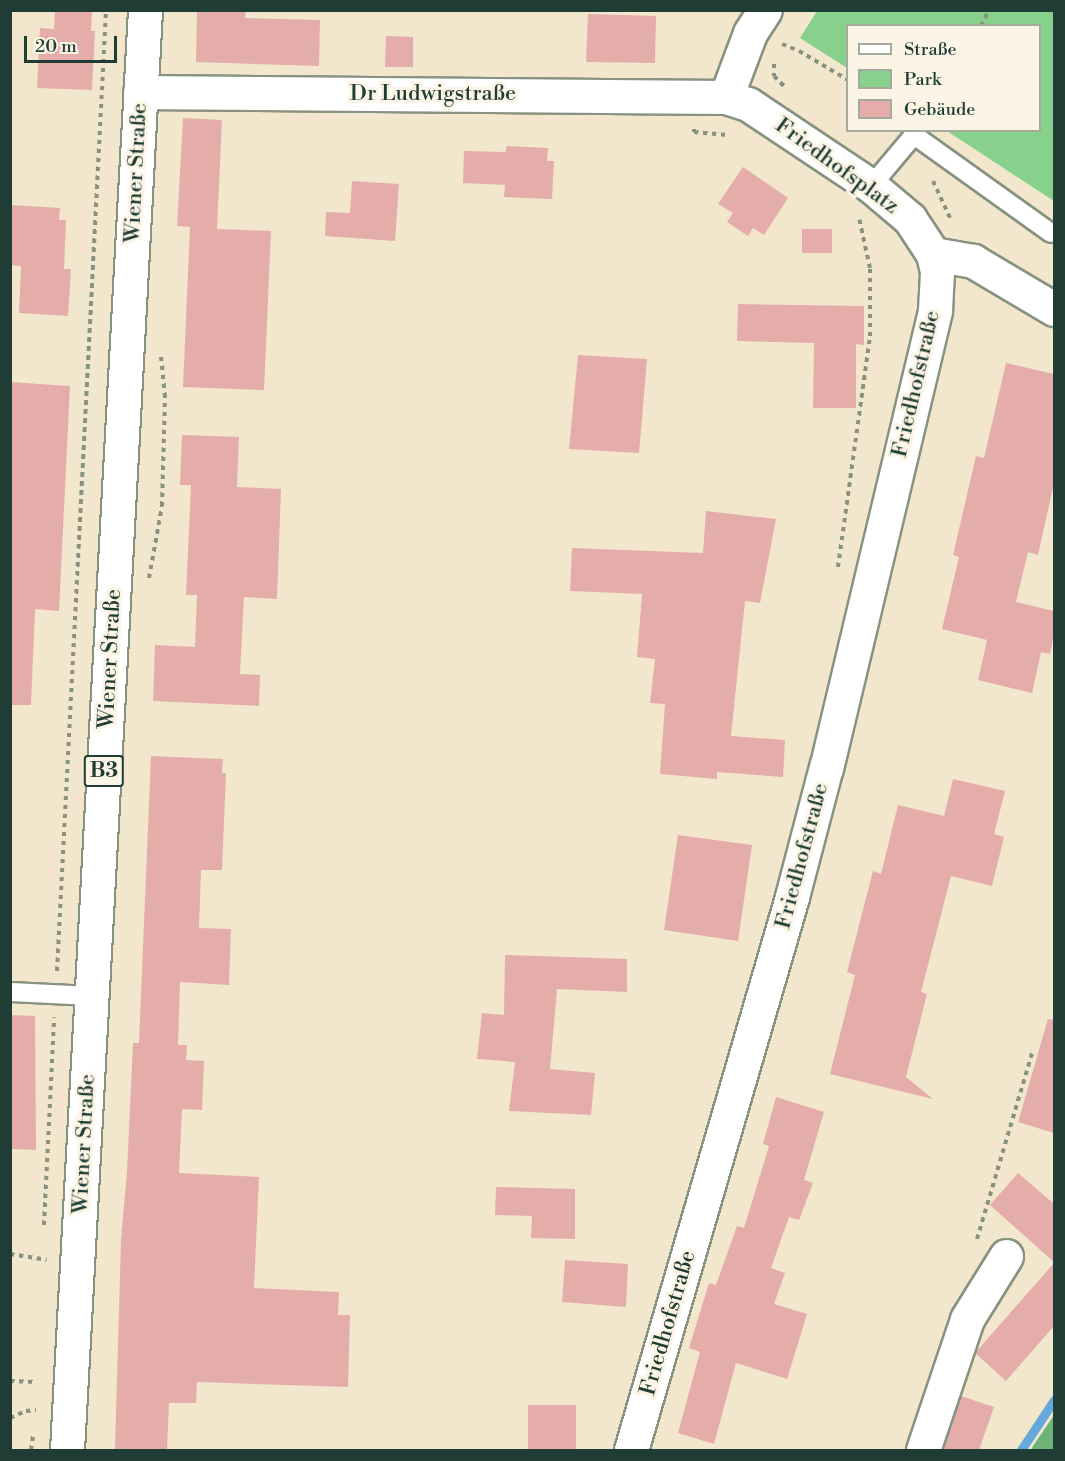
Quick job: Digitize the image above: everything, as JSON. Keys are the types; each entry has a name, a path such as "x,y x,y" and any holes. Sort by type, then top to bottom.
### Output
{"street":[{"name":"Wiener Straße","path":"67,1450 145,10"},
{"path":"711,97 765,10"},
{"name":"Dr Ludwigstraße","path":"140,92 711,97"},
{"name":"Friedhofsplatz","path":"711,97 755,108 864,198 910,219 933,254"},
{"path":"933,254 974,261 1054,309"},
{"name":"Friedhofstraße","path":"631,1450 792,897 823,777 934,311 937,272 933,254"},
{"path":"923,1450 991,1254"}],"lane":[{"path":"864,198 914,135 1051,233"},
{"path":"10,992 92,996"}],"path":[{"path":"43,1237 106,10"},
{"path":"982,24 989,10"},
{"path":"780,43 799,51 846,79"},
{"path":"711,97 694,132 733,135"},
{"path":"837,570 870,336 870,268 864,198"},
{"path":"991,1254 978,1229 1033,1050"},
{"path":"42,1271 43,1249"},
{"path":"36,1392 37,1371"},
{"path":"10,1381 36,1382"},
{"path":"35,1420 36,1401"},
{"path":"10,1418 26,1411 36,1410"},
{"path":"31,1450 34,1430"}],"green space":[{"path":"817,11 1054,11 1054,201 949,132 1041,132 1041,24 846,24 846,67 800,38"},
{"path":"1054,1415 1054,1450 1031,1450 1033,1446"}],"building":[{"path":"55,10 92,10 91,31 95,31 92,90 37,88 40,28 54,29"},
{"path":"197,10 246,10 245,18 320,20 319,66 196,62"},
{"path":"588,14 656,16 655,63 586,62"},
{"path":"386,36 413,37 413,67 385,67"},
{"path":"183,118 222,120 217,229 271,231 264,390 183,387 190,227 177,226"},
{"path":"506,146 548,148 547,161 554,161 552,199 504,197 505,185 463,183 464,151 506,152"},
{"path":"743,167 788,198 764,235 753,228 748,236 727,222 733,213 718,204"},
{"path":"352,181 399,184 395,241 325,236 326,212 350,213"},
{"path":"10,205 60,208 59,220 66,220 64,269 71,269 68,316 19,313 21,266 10,265"},
{"path":"802,229 832,229 832,253 802,253"},
{"path":"738,304 864,306 864,345 856,344 856,408 813,408 814,343 737,341"},
{"path":"578,355 647,359 639,453 569,449"},
{"path":"1006,363 1054,374 1054,483 1038,555 1028,552 1016,602 1054,611 1054,633 1050,654 1041,652 1032,693 978,680 987,640 942,629 959,557 953,555 976,456 984,458"},
{"path":"10,382 70,386 59,611 35,609 31,705 10,705"},
{"path":"182,435 239,437 237,487 281,489 277,599 244,597 240,674 260,675 259,706 153,701 155,645 195,647 197,595 186,595 191,485 180,485"},
{"path":"706,511 776,519 760,603 745,601 731,736 785,740 783,777 717,772 717,779 660,774 665,704 650,703 655,659 637,657 642,594 570,591 572,548 703,553"},
{"path":"151,756 223,759 222,773 226,773 222,870 201,870 199,928 231,929 229,985 180,982 178,1045 187,1045 186,1060 204,1061 202,1110 182,1109 179,1173 259,1177 254,1288 339,1292 338,1315 350,1315 348,1387 197,1382 196,1403 169,1403 167,1450 115,1450 121,1239 127,1172 133,1043 139,1043"},
{"path":"953,779 1005,791 994,834 1004,837 992,886 951,876 921,992 927,994 906,1077 933,1099 830,1074 855,975 847,972 873,871 881,874 898,805 944,816"},
{"path":"678,835 752,845 738,941 664,930"},
{"path":"505,955 627,959 627,992 557,989 550,1069 595,1073 591,1115 509,1111 515,1062 477,1059 482,1013 504,1015"},
{"path":"10,1015 35,1016 36,1150 10,1149"},
{"path":"1048,1019 1054,1020 1054,1133 1018,1122"},
{"path":"776,1097 824,1112 804,1180 813,1183 799,1220 789,1217 771,1268 785,1273 774,1304 807,1314 787,1379 736,1363 714,1444 678,1433 700,1352 689,1348 709,1283 716,1285 737,1226 744,1228 769,1146 763,1144"},
{"path":"1018,1173 1054,1204 1054,1262 990,1205"},
{"path":"496,1187 575,1189 575,1239 531,1238 532,1216 495,1215"},
{"path":"565,1260 628,1264 626,1307 562,1302"},
{"path":"1054,1263 1054,1326 1006,1381 975,1353"},
{"path":"961,1396 994,1407 979,1450 943,1450"},
{"path":"528,1405 576,1405 576,1450 528,1450"}],"waterway":[{"path":"1021,1450 1054,1400"}]}
